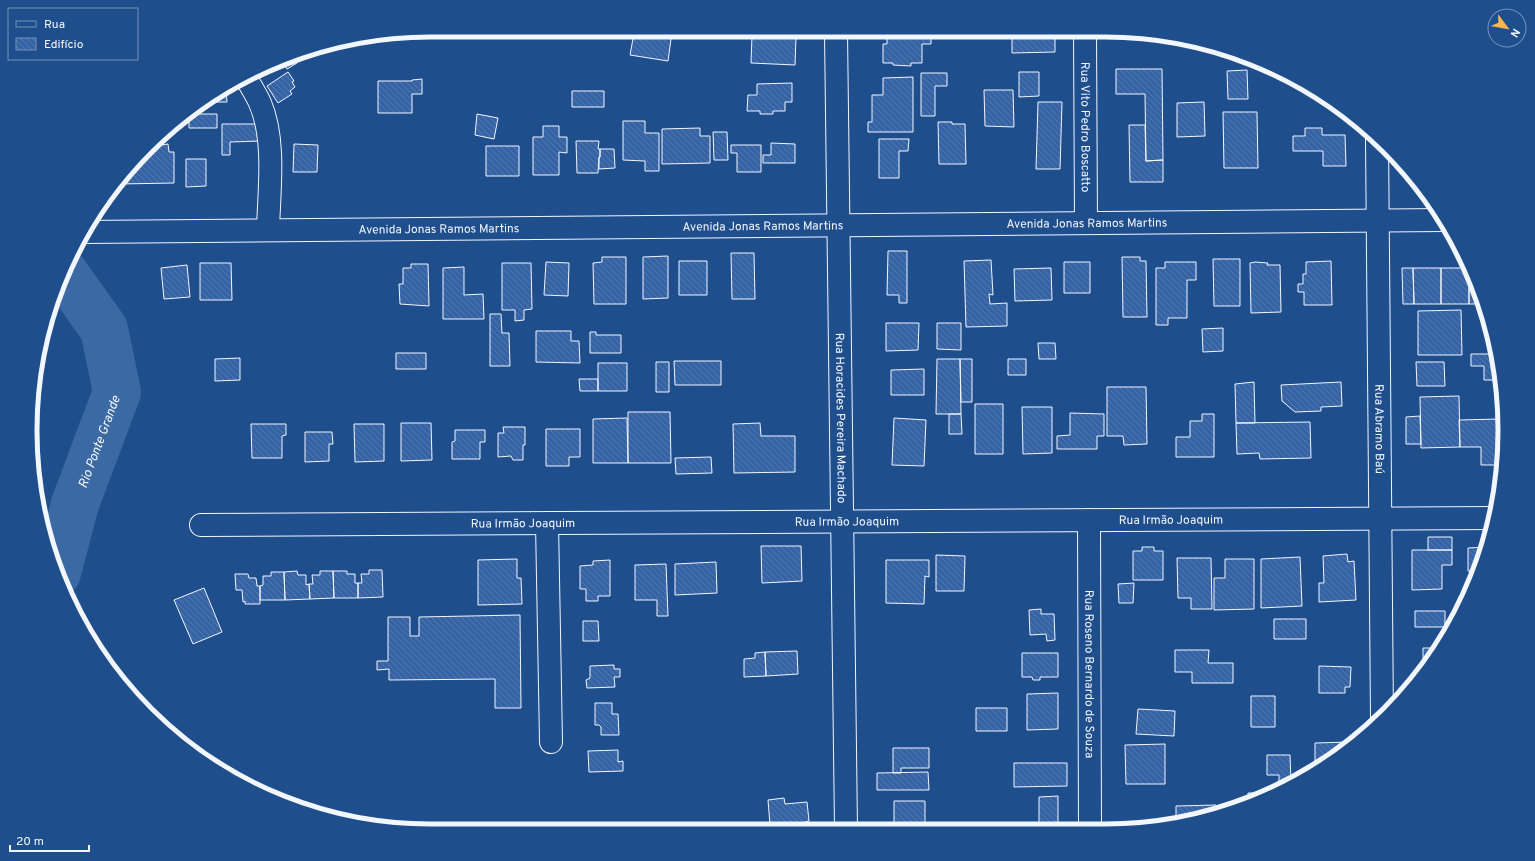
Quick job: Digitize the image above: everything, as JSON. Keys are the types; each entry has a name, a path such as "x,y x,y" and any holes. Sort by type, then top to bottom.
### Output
{"street":[{"name":"Rua Horacides Pereira Machado","path":"836,37 846,824"},
{"name":"Rua Vito Pedro Boscatto","path":"1085,37 1086,223"},
{"path":"248,82 260,103 267,126 270,156 268,230"},
{"name":"Rua Abramo Baú","path":"1377,147 1382,710"},
{"name":"Avenida Jonas Ramos Martins","path":"92,230 268,230 1437,220"},
{"name":"Rua Irmão Joaquim","path":"201,525 1488,518"},
{"name":"Rua Roseno Bernardo de Souza","path":"1089,520 1090,824"},
{"path":"548,523 550,742"}],"building":[{"path":"633,37 671,37 668,61 630,55"},
{"path":"752,37 796,37 795,65 751,63"},
{"path":"887,37 931,37 931,44 922,44 922,63 911,63 911,66 883,63 883,44 887,44"},
{"path":"1055,37 1055,52 1012,53 1012,38"},
{"path":"296,61 297,63 287,69 285,65"},
{"path":"1116,69 1162,69 1163,160 1146,161 1145,94 1116,94"},
{"path":"1247,70 1248,99 1228,99 1227,71"},
{"path":"288,72 294,81 292,82 295,87 290,91 292,94 278,103 267,86"},
{"path":"1019,72 1039,72 1039,96 1019,97"},
{"path":"921,73 947,73 947,86 935,86 935,116 921,116"},
{"path":"913,77 913,132 868,132 868,122 872,122 872,95 883,95 883,78"},
{"path":"422,79 422,94 412,94 412,113 378,113 378,81 412,81"},
{"path":"792,83 792,102 785,102 785,111 773,111 773,114 760,114 760,111 747,111 748,95 757,95 757,84"},
{"path":"984,90 1013,90 1014,127 985,126"},
{"path":"572,91 604,91 604,107 572,107"},
{"path":"226,94 227,102 214,102"},
{"path":"1038,102 1062,102 1060,169 1036,169"},
{"path":"1204,102 1205,136 1177,137 1177,103"},
{"path":"1223,112 1257,112 1258,168 1224,168"},
{"path":"197,114 217,114 217,128 189,128 189,120"},
{"path":"477,114 498,118 494,139 475,135"},
{"path":"623,121 645,121 645,133 659,133 659,171 645,171 645,161 623,160"},
{"path":"938,122 965,124 966,164 939,164"},
{"path":"222,124 258,124 260,141 230,142 230,155 222,155"},
{"path":"1129,125 1145,125 1146,161 1163,160 1163,182 1130,182"},
{"path":"543,126 559,126 559,137 567,137 567,153 559,152 559,175 533,175 533,137 543,137"},
{"path":"700,128 700,136 710,136 710,163 662,164 662,129"},
{"path":"1305,128 1322,128 1322,135 1345,135 1346,166 1323,166 1323,151 1293,151 1293,136 1305,136"},
{"path":"713,132 727,132 728,160 714,160"},
{"path":"879,139 909,139 908,151 899,151 899,178 879,178"},
{"path":"576,141 599,141 598,149 600,149 600,157 598,173 577,173"},
{"path":"771,143 795,144 795,163 763,163 763,155 771,155"},
{"path":"168,144 169,152 174,152 174,183 124,184 152,152 160,145"},
{"path":"294,144 318,145 317,172 293,172"},
{"path":"731,145 761,145 761,172 737,172 737,153 731,153"},
{"path":"486,146 519,146 519,176 486,176"},
{"path":"600,149 614,149 615,168 599,169"},
{"path":"186,159 206,159 206,186 186,187"},
{"path":"888,251 907,251 907,303 899,303 899,295 887,295"},
{"path":"731,253 754,253 755,299 732,299"},
{"path":"668,256 668,298 643,299 643,257"},
{"path":"602,257 626,257 626,304 594,304 593,263 602,262"},
{"path":"1122,257 1140,257 1140,261 1146,261 1147,317 1123,317"},
{"path":"1213,259 1240,259 1240,306 1214,306"},
{"path":"991,260 993,295 989,294 990,304 1007,303 1007,326 966,327 964,261"},
{"path":"679,261 707,261 707,295 679,295"},
{"path":"1331,261 1332,305 1304,305 1304,292 1298,292 1298,284 1303,284 1303,274 1306,274 1306,262"},
{"path":"546,262 569,263 568,296 544,295"},
{"path":"1064,262 1090,262 1090,293 1064,293"},
{"path":"1165,262 1196,262 1196,280 1187,280 1187,318 1168,318 1168,325 1156,325 1156,268 1165,268"},
{"path":"200,263 231,263 232,300 200,300"},
{"path":"502,263 531,263 532,309 524,310 524,320 515,321 515,310 502,310"},
{"path":"1250,263 1268,263 1267,265 1280,265 1281,312 1251,313"},
{"path":"411,264 428,264 429,306 400,304 399,284 403,284 403,268 411,268"},
{"path":"187,265 190,297 164,299 161,268"},
{"path":"464,267 464,295 483,294 484,319 443,319 443,268"},
{"path":"1051,268 1052,300 1015,301 1014,269"},
{"path":"1402,268 1413,268 1414,304 1403,304"},
{"path":"1413,268 1441,268 1441,304 1414,304"},
{"path":"1441,268 1462,268 1469,283 1469,304 1441,304"},
{"path":"1469,283 1477,304 1469,304"},
{"path":"1461,310 1462,355 1418,355 1418,311"},
{"path":"490,314 501,314 502,333 509,333 510,366 490,366"},
{"path":"886,323 919,323 918,350 886,351"},
{"path":"937,323 961,323 961,350 937,349"},
{"path":"1223,328 1223,351 1203,352 1202,329"},
{"path":"536,331 571,331 571,341 579,341 580,363 536,362"},
{"path":"590,332 596,332 596,335 621,335 621,353 590,353"},
{"path":"1038,343 1055,343 1056,359 1039,359"},
{"path":"396,353 426,353 426,369 396,369"},
{"path":"1471,354 1490,354 1495,380 1484,380 1484,366 1471,366"},
{"path":"240,358 240,380 215,381 215,359"},
{"path":"937,359 960,359 961,414 936,414"},
{"path":"960,359 972,359 972,402 961,402"},
{"path":"1008,359 1026,359 1026,375 1008,375"},
{"path":"674,361 721,361 721,385 675,385"},
{"path":"656,362 669,362 669,392 656,392"},
{"path":"1416,362 1444,362 1445,386 1417,386"},
{"path":"598,363 627,363 627,391 598,391"},
{"path":"924,369 924,395 891,395 891,370"},
{"path":"579,379 598,379 598,391 580,391"},
{"path":"1254,382 1255,423 1236,423 1235,384"},
{"path":"1341,382 1342,406 1321,407 1321,411 1295,412 1282,401 1281,385"},
{"path":"1107,387 1146,387 1147,444 1124,445 1123,436 1107,436"},
{"path":"1459,396 1460,447 1421,448 1420,397"},
{"path":"975,404 1003,404 1003,454 975,454"},
{"path":"1022,407 1052,407 1052,453 1023,454"},
{"path":"628,412 670,412 671,463 628,463"},
{"path":"1070,413 1104,414 1104,436 1097,436 1097,449 1057,449 1057,436 1070,435"},
{"path":"949,414 961,414 962,434 949,434"},
{"path":"1202,414 1214,414 1214,457 1176,457 1176,437 1190,437 1190,421 1202,421"},
{"path":"1420,416 1421,444 1406,444 1406,417"},
{"path":"627,418 628,463 593,463 593,419"},
{"path":"894,418 926,420 924,466 892,465"},
{"path":"1498,419 1496,465 1481,465 1481,447 1460,447 1459,420"},
{"path":"1310,422 1311,458 1260,459 1259,453 1237,454 1236,423"},
{"path":"401,423 431,423 432,460 401,461"},
{"path":"760,423 761,436 795,436 795,472 734,473 733,424"},
{"path":"251,424 286,424 286,435 282,436 282,458 252,458"},
{"path":"354,424 384,424 384,461 355,462"},
{"path":"503,427 525,427 523,460 513,460 511,456 498,457 498,433 504,433"},
{"path":"546,429 580,429 580,457 569,457 569,466 546,466"},
{"path":"455,430 485,430 485,442 480,442 480,459 452,459 452,442 455,441"},
{"path":"305,432 332,432 333,444 329,444 329,461 305,462"},
{"path":"711,457 712,473 676,474 675,458"},
{"path":"1428,537 1452,537 1452,550 1428,550"},
{"path":"761,546 801,546 802,581 762,583"},
{"path":"1142,547 1154,547 1154,551 1163,551 1163,580 1133,580 1133,551 1142,551"},
{"path":"1480,547 1472,571 1468,571 1468,548"},
{"path":"1412,550 1452,550 1452,565 1442,565 1442,589 1412,590"},
{"path":"1347,554 1348,562 1354,561 1356,600 1319,602 1319,583 1324,583 1323,556"},
{"path":"936,555 965,556 964,591 936,591"},
{"path":"1300,557 1302,606 1261,608 1261,559"},
{"path":"1177,558 1211,558 1212,609 1191,609 1191,598 1178,598"},
{"path":"517,559 517,578 521,578 522,604 478,605 478,560"},
{"path":"1225,559 1254,559 1254,609 1214,610 1214,578 1225,578"},
{"path":"610,560 610,596 598,596 598,601 586,601 586,589 580,589 580,566 593,565 593,561"},
{"path":"886,560 929,560 929,577 925,576 924,604 886,603"},
{"path":"716,562 717,593 675,595 675,564"},
{"path":"666,564 668,616 657,616 657,600 635,600 635,565"},
{"path":"369,570 382,570 383,597 358,598 358,583 362,583 361,574 369,574"},
{"path":"297,571 298,575 306,575 306,585 309,584 310,599 285,600 284,572"},
{"path":"320,571 333,571 334,598 310,599 309,584 313,584 312,575 320,575"},
{"path":"333,571 347,571 347,574 355,574 355,583 358,583 358,598 334,598"},
{"path":"271,572 284,572 285,600 260,600 260,586 263,585 263,576 271,576"},
{"path":"235,574 248,574 249,578 256,578 257,586 260,586 260,604 245,604 245,601 243,602 242,590 236,590"},
{"path":"1134,583 1133,603 1119,603 1118,584"},
{"path":"204,588 222,632 193,644 174,600"},
{"path":"1041,609 1041,614 1054,614 1055,640 1047,641 1046,634 1030,635 1029,610"},
{"path":"1415,611 1445,611 1445,627 1415,627"},
{"path":"520,615 521,708 495,708 495,679 389,680 389,669 377,670 377,661 388,661 388,617 410,617 410,636 419,636 419,617"},
{"path":"1274,619 1306,619 1306,639 1274,639"},
{"path":"583,621 598,621 599,641 583,641"},
{"path":"1423,648 1433,648 1432,649 1423,662"},
{"path":"1175,650 1209,650 1208,663 1233,663 1233,683 1192,683 1192,672 1175,672"},
{"path":"797,651 798,674 766,676 765,652"},
{"path":"765,652 766,676 744,677 744,659 755,658 755,653"},
{"path":"1022,653 1058,653 1058,677 1040,677 1040,680 1033,680 1032,677 1022,677"},
{"path":"614,665 614,669 620,669 620,677 614,677 615,687 587,688 586,680 590,678 590,666"},
{"path":"1319,666 1351,667 1350,687 1345,687 1345,693 1319,693"},
{"path":"1058,693 1058,729 1027,730 1027,694"},
{"path":"1251,696 1275,696 1275,727 1251,727"},
{"path":"595,703 612,703 612,714 618,714 619,735 601,735 601,727 599,725 595,725"},
{"path":"976,708 1007,708 1007,731 976,731"},
{"path":"1138,709 1175,711 1174,736 1136,734"},
{"path":"1345,742 1315,763 1315,743"},
{"path":"1165,744 1165,784 1126,784 1125,745"},
{"path":"893,748 929,748 929,768 901,768 901,773 893,773"},
{"path":"618,750 618,762 623,761 623,771 589,772 588,751"},
{"path":"1267,755 1290,755 1291,777 1279,782 1279,775 1267,775"},
{"path":"1014,763 1067,763 1067,786 1014,787"},
{"path":"928,772 929,790 877,790 877,773"},
{"path":"1248,793 1257,793 1255,794 1248,797"},
{"path":"1058,796 1058,824 1039,824 1039,797"},
{"path":"784,798 785,804 807,802 809,821 805,822 805,824 770,824 768,800"},
{"path":"894,801 925,801 925,824 894,824"},
{"path":"1216,805 1216,808 1176,817 1176,806"}],"waterway":[{"name":"Rio Ponte Grande","path":"60,562 75,504 117,392 104,329 68,278"}]}
